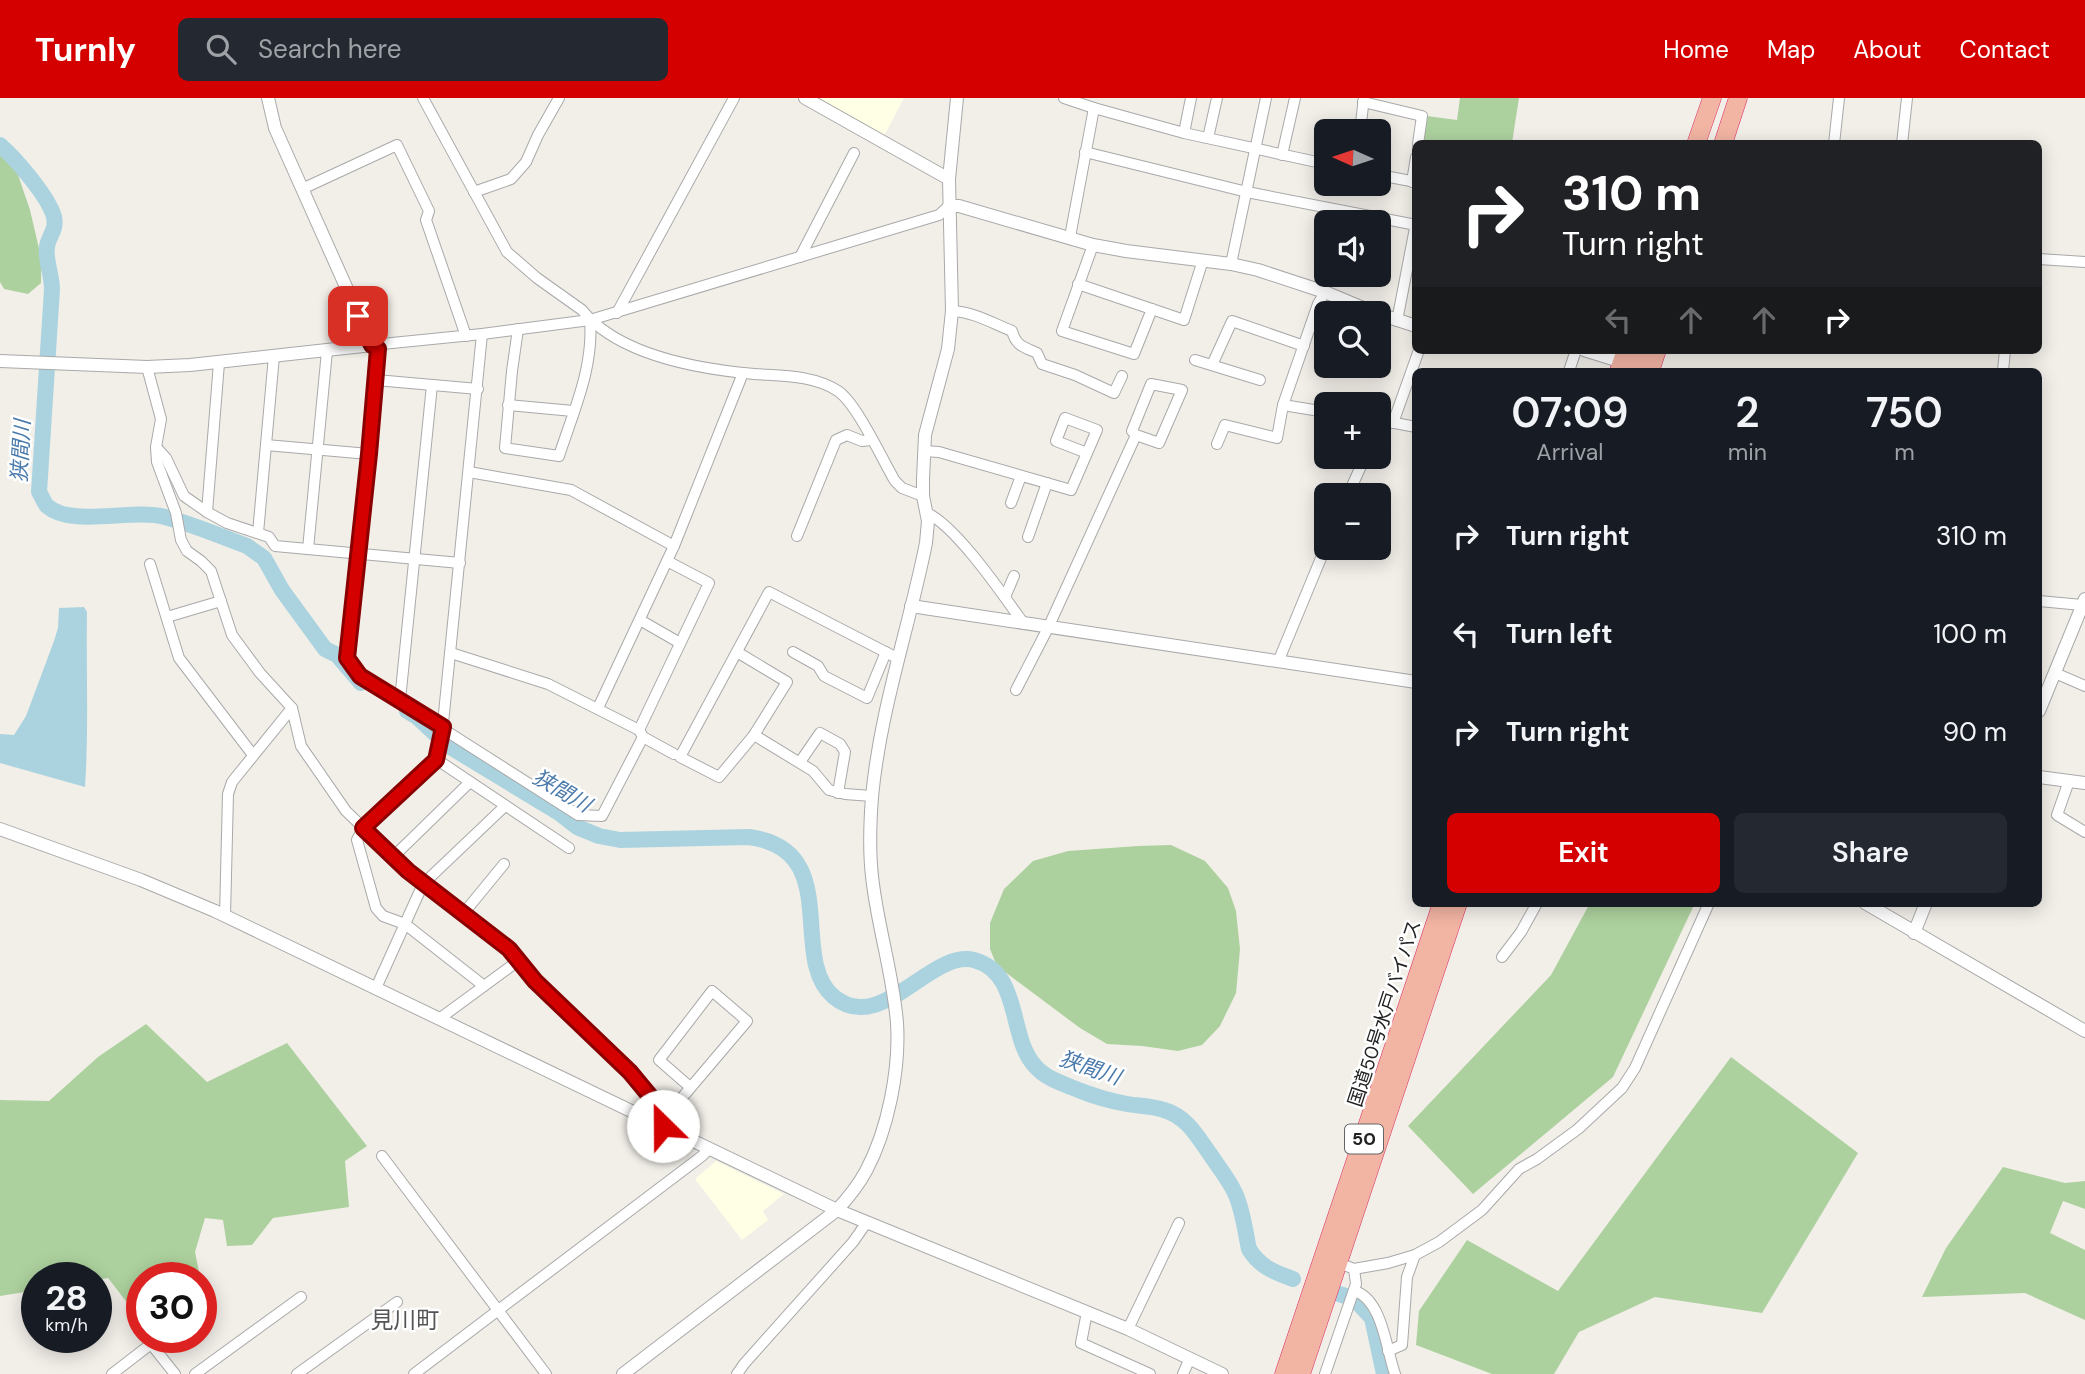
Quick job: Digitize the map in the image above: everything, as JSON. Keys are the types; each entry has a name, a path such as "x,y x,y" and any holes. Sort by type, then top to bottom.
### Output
{"highway":[{"path":"1686,140 1700,98"},
{"path":"1697,140 1712,98"},
{"path":"1712,140 1726,98"},
{"path":"1724,140 1738,98"},
{"name":"国道50号水戸バイパス","path":"1283,1374 1441,907"},
{"name":"国道50号水戸バイパス","path":"1301,1374 1457,907"}],"street":[{"path":"268,98 272,120 302,189 372,345 378,349 347,658 360,676 578,815 602,817 709,583 667,561"},
{"path":"423,98 507,252 527,270 582,310 590,320 624,343 649,353 743,373 811,380 839,392 857,412 895,481 902,488 923,496"},
{"path":"474,192 511,178 526,162 559,98"},
{"path":"617,313 734,98"},
{"path":"806,98 949,180"},
{"path":"793,652 818,666 824,676 867,698 892,655 911,606 926,543 924,451 929,417 948,349 952,311 949,180 957,98"},
{"path":"1065,98 1184,133 1314,162"},
{"path":"1184,133 1191,98"},
{"path":"1208,138 1217,98"},
{"path":"1231,264 1265,98"},
{"path":"1282,155 1295,98"},
{"path":"1834,140 1839,98"},
{"path":"1902,140 1907,98"},
{"path":"1362,119 1364,100 1422,116 1419,140"},
{"path":"1070,237 1094,108"},
{"path":"302,189 397,145 429,211 426,220 466,336"},
{"path":"1085,152 1247,192 1412,223"},
{"path":"800,257 854,153"},
{"path":"1391,177 1412,182"},
{"path":"0,361 147,367 219,363 590,320 939,215 949,206 959,206 1126,251 1258,270 1346,301"},
{"path":"1093,244 1062,331 1134,354 1152,309"},
{"path":"1397,321 1412,244"},
{"path":"2042,259 2085,262"},
{"path":"1079,284 1184,320 1203,260"},
{"path":"1217,444 1225,425 1277,438 1283,404 1318,304 1325,292"},
{"path":"952,311 980,317 1012,331 1015,341 1037,354 1042,364 1075,375 1114,393 1122,376"},
{"path":"1391,319 1412,325"},
{"path":"518,329 505,448 559,456 586,379 590,320"},
{"path":"1212,365 1232,321 1304,346"},
{"path":"482,334 443,730 437,755 363,828 357,840 376,908 383,916 405,924 484,986"},
{"path":"308,549 327,351"},
{"path":"1605,354 1636,360"},
{"path":"258,533 274,356"},
{"path":"1195,360 1260,380"},
{"path":"207,512 219,363"},
{"path":"147,367 161,419 156,447 157,462 176,513 181,540 187,551 211,571 232,635 260,673 292,708 301,746 346,811 423,884 509,949 535,981 630,1072 664,1113 663,1123"},
{"path":"598,708 674,546 743,373"},
{"path":"376,380 478,389"},
{"path":"1151,384 1182,390 1159,443 1136,435 1132,431 1151,384"},
{"path":"1411,384 1393,423 1412,426"},
{"path":"400,700 432,385"},
{"path":"1283,404 1314,410"},
{"path":"509,405 573,411"},
{"path":"797,536 836,440 847,435 862,441 871,440"},
{"path":"1016,690 1048,628 1136,435"},
{"path":"267,445 369,454"},
{"path":"156,447 166,458 184,496 227,523 269,537 275,546 460,563"},
{"path":"924,451 939,452 1071,490 1087,453"},
{"path":"469,472 571,490 674,546"},
{"path":"1011,503 1021,476"},
{"path":"1028,537 1047,483"},
{"path":"927,513 939,519 958,539 1024,624"},
{"path":"1278,663 1320,560"},
{"path":"150,564 179,658 253,755"},
{"path":"1005,597 1014,576"},
{"path":"737,652 787,682 754,735 719,777 680,757 769,592 892,655"},
{"path":"167,617 221,601"},
{"path":"2042,601 2084,602 2042,704"},
{"path":"911,606 1412,681"},
{"path":"640,620 680,643"},
{"path":"451,653 548,684 598,708 674,754"},
{"path":"623,1374 837,1210 873,1158 895,1069 897,1022 872,878 870,835 877,756 888,697 892,655"},
{"path":"2055,673 2085,686"},
{"path":"225,916 228,794 232,782 292,708"},
{"path":"800,762 820,733 841,744 845,752 838,793"},
{"path":"754,735 813,771 829,790 873,796"},
{"path":"437,755 470,782 569,848"},
{"path":"2042,777 2085,783"},
{"path":"2069,781 2057,815 2085,832"},
{"path":"393,857 470,782"},
{"path":"376,988 423,884 505,806"},
{"path":"0,829 141,880 225,916 663,1123 709,1149 837,1210 1128,1329 1222,1374"},
{"path":"463,914 504,864"},
{"path":"1502,957 1521,932 1534,907"},
{"path":"1337,1262 1354,1269 1388,1264 1415,1255 1439,1242 1482,1210 1519,1169 1578,1129 1622,1088 1636,1068 1707,907"},
{"path":"1872,907 2085,1031"},
{"path":"1914,933 1924,907"},
{"path":"439,1019 518,961"},
{"path":"663,1123 747,1021 712,991 659,1060 690,1087"},
{"path":"414,1374 709,1149"},
{"path":"382,1156 546,1374"},
{"path":"737,1374 853,1242 867,1222"},
{"path":"1128,1329 1179,1223"},
{"path":"1388,1351 1402,1345 1406,1277 1415,1255"},
{"path":"1325,1374 1354,1291 1354,1269"},
{"path":"1354,1291 1372,1305 1380,1319 1395,1374"},
{"path":"195,1374 301,1297"},
{"path":"297,1374 397,1302"},
{"path":"1087,1312 1081,1343 1124,1369 1150,1374"},
{"path":"112,1374 151,1343 175,1374"},
{"path":"1183,1374 1190,1358"}],"shaded area":[{"path":"812,98 904,98 884,136"},
{"path":"716,1161 784,1194 763,1211 768,1220 742,1240 695,1179"}],"green space":[{"path":"1460,98 1519,98 1512,140 1423,140 1427,116 1457,120"},
{"path":"0,153 15,166 30,210 41,257 41,283 28,294 4,289 0,282"},
{"path":"1171,845 1205,861 1228,888 1236,911 1240,949 1236,993 1220,1026 1202,1045 1178,1051 1107,1044 1080,1028 997,966 990,949 990,923 1004,889 1033,861 1068,851"},
{"path":"1588,907 1693,907 1613,1077 1473,1194 1408,1126 1551,975"},
{"path":"146,1024 207,1082 287,1043 367,1146 345,1161 349,1207 273,1218 252,1245 227,1246 223,1220 205,1218 195,1252 197,1262 126,1262 126,1301 112,1283 112,1262 21,1262 21,1293 0,1296 0,1100 49,1101 98,1057"},
{"path":"1731,1057 1858,1153 1762,1313 1655,1297 1579,1332 1554,1374 1492,1374 1416,1345 1419,1311 1467,1240 1558,1291"},
{"path":"2003,1167 2065,1183 2085,1181 2085,1209 2063,1201 2050,1233 2085,1250 2085,1320 2025,1293 1922,1297 1946,1248"}],"water":[{"path":"84,607 87,612 85,787 0,763 0,734 14,735 26,716 58,628 59,608"}],"waterway":[{"name":"狭間川","path":"0,145 39,189 54,217 47,252 52,289 39,492 46,505 71,516 165,517 247,546 264,558 282,590 325,649 337,655 361,683"},
{"name":"狭間川","path":"407,711 447,745 559,813 577,827 599,836 620,840 749,837 778,846 796,862 806,883 814,957 821,979 834,997 852,1006 870,1006 888,1000 941,967 958,960 974,960 989,967 1000,978 1007,992 1021,1039 1035,1066 1051,1078 1087,1093 1121,1103 1159,1109 1180,1118 1197,1136 1233,1188 1240,1206 1249,1249 1253,1255 1268,1268 1293,1279"},
{"name":"狭間川","path":"1339,1294 1349,1297"},
{"name":"狭間川","path":"1356,1301 1372,1318 1384,1374"}],"district":[{"name":"見川町","path":"405,1320"}],"route":[{"path":"358,316 372,345 378,349 347,658 360,676 443,727 436,760 363,828 423,884 509,949 535,981 630,1072 664,1113 663,1126"}]}
